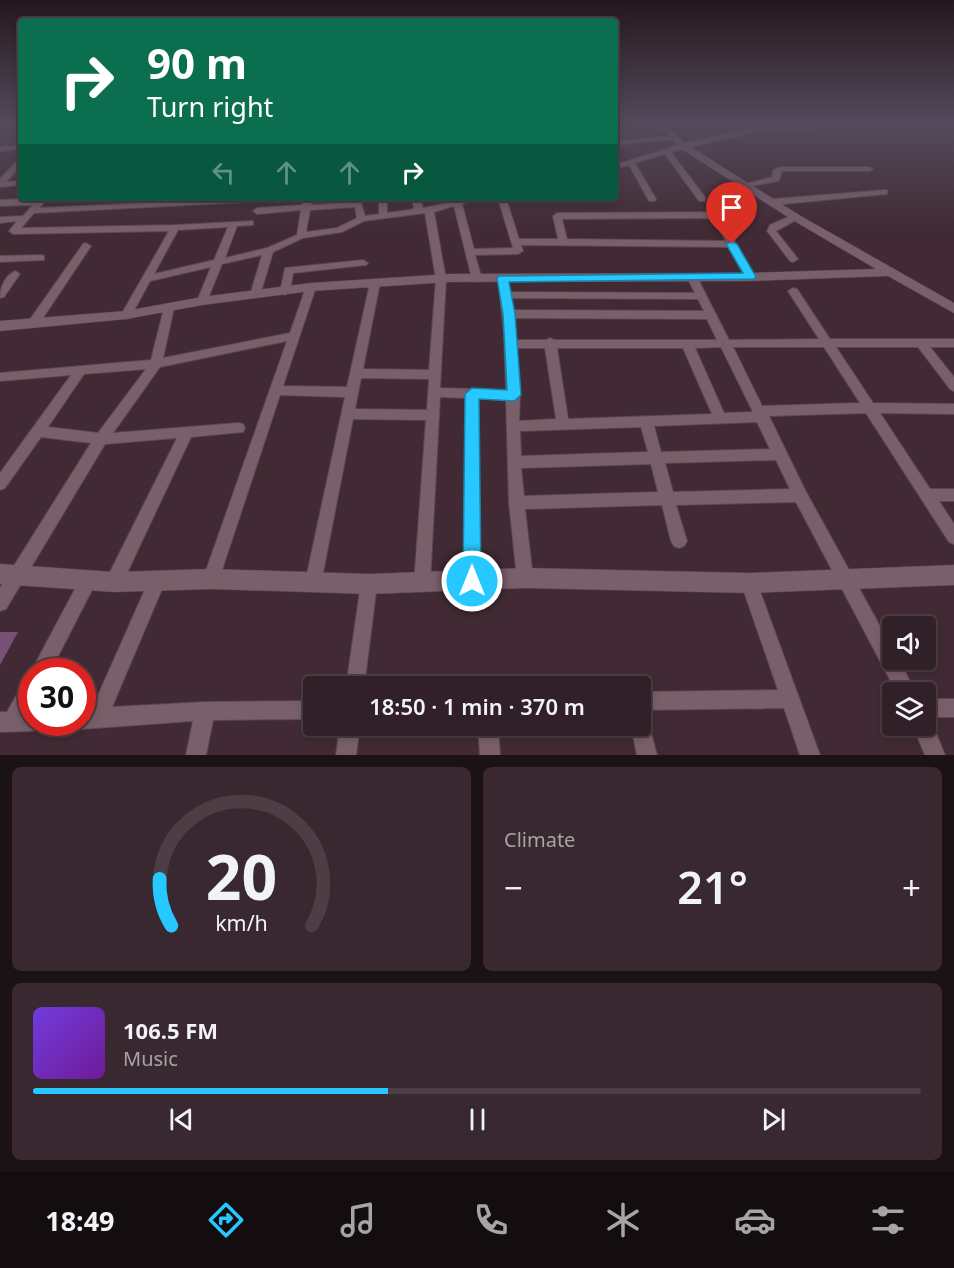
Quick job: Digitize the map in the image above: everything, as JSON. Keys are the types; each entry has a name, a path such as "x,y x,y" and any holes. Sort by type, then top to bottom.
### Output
{"street":[{"path":"618,166 636,160"},
{"path":"673,160 702,199"},
{"path":"707,160 795,217 954,309"},
{"path":"630,162 652,199"},
{"path":"0,185 18,165"},
{"path":"746,186 777,179 776,172 780,169 869,169"},
{"path":"0,185 18,183"},
{"path":"773,202 884,192"},
{"path":"0,203 28,201"},
{"path":"41,201 13,231 176,228 250,223"},
{"path":"32,211 230,201"},
{"path":"383,201 384,217"},
{"path":"418,201 424,211 441,279 422,584"},
{"path":"146,279 270,250 301,236 339,230 362,219 424,211 453,201"},
{"path":"456,201 477,279"},
{"path":"469,252 518,250 503,201"},
{"path":"257,211 308,203 358,204 362,219"},
{"path":"301,236 308,203"},
{"path":"563,242 557,216 716,215 750,277"},
{"path":"793,259 771,231 773,227 795,217"},
{"path":"0,220 24,218"},
{"path":"202,301 234,224"},
{"path":"126,315 176,228"},
{"path":"516,242 732,244"},
{"path":"35,321 86,246"},
{"path":"255,295 266,256 270,250"},
{"path":"0,259 41,258"},
{"path":"285,292 288,270 363,263"},
{"path":"0,326 35,321 126,315 202,301 311,287 441,279 750,277 892,272"},
{"path":"0,295 15,274"},
{"path":"692,277 722,342 761,414 844,581 900,682"},
{"path":"503,278 509,314 509,344 514,395 516,503 525,578"},
{"path":"313,583 375,283"},
{"path":"211,579 311,287"},
{"path":"794,291 954,537"},
{"path":"506,295 700,296"},
{"path":"0,603 9,574 101,439 156,364 169,308"},
{"path":"509,314 709,315"},
{"path":"0,377 156,364 294,336"},
{"path":"509,344 550,342 954,344"},
{"path":"550,342 562,425"},
{"path":"687,343 720,418"},
{"path":"921,343 954,386"},
{"path":"0,484 81,370"},
{"path":"356,373 436,375"},
{"path":"275,390 352,392"},
{"path":"435,392 514,395"},
{"path":"472,394 472,581"},
{"path":"513,426 720,418 869,408 954,409"},
{"path":"347,414 434,415"},
{"path":"646,421 654,457 679,541"},
{"path":"37,430 101,439 238,428"},
{"path":"114,582 187,432"},
{"path":"515,462 779,454"},
{"path":"516,503 800,495"},
{"path":"926,495 954,495"},
{"path":"9,574 114,582 211,579 369,584 422,584 525,578 749,583 954,575"},
{"path":"47,658 89,580"},
{"path":"96,707 157,582"},
{"path":"749,583 810,755"},
{"path":"356,676 369,584"},
{"path":"651,701 790,699"},
{"path":"936,708 954,708"},
{"path":"96,719 205,711 303,710"},
{"path":"196,755 205,711"},
{"path":"346,755 349,736"},
{"path":"489,736 490,755"},
{"path":"643,736 647,755"},
{"path":"927,736 935,755"}],"building":[{"path":"0,632 18,632 0,665"}],"route":[{"path":"472,581 472,394 514,395 509,344 509,314 503,278 750,277 732,244"}]}
